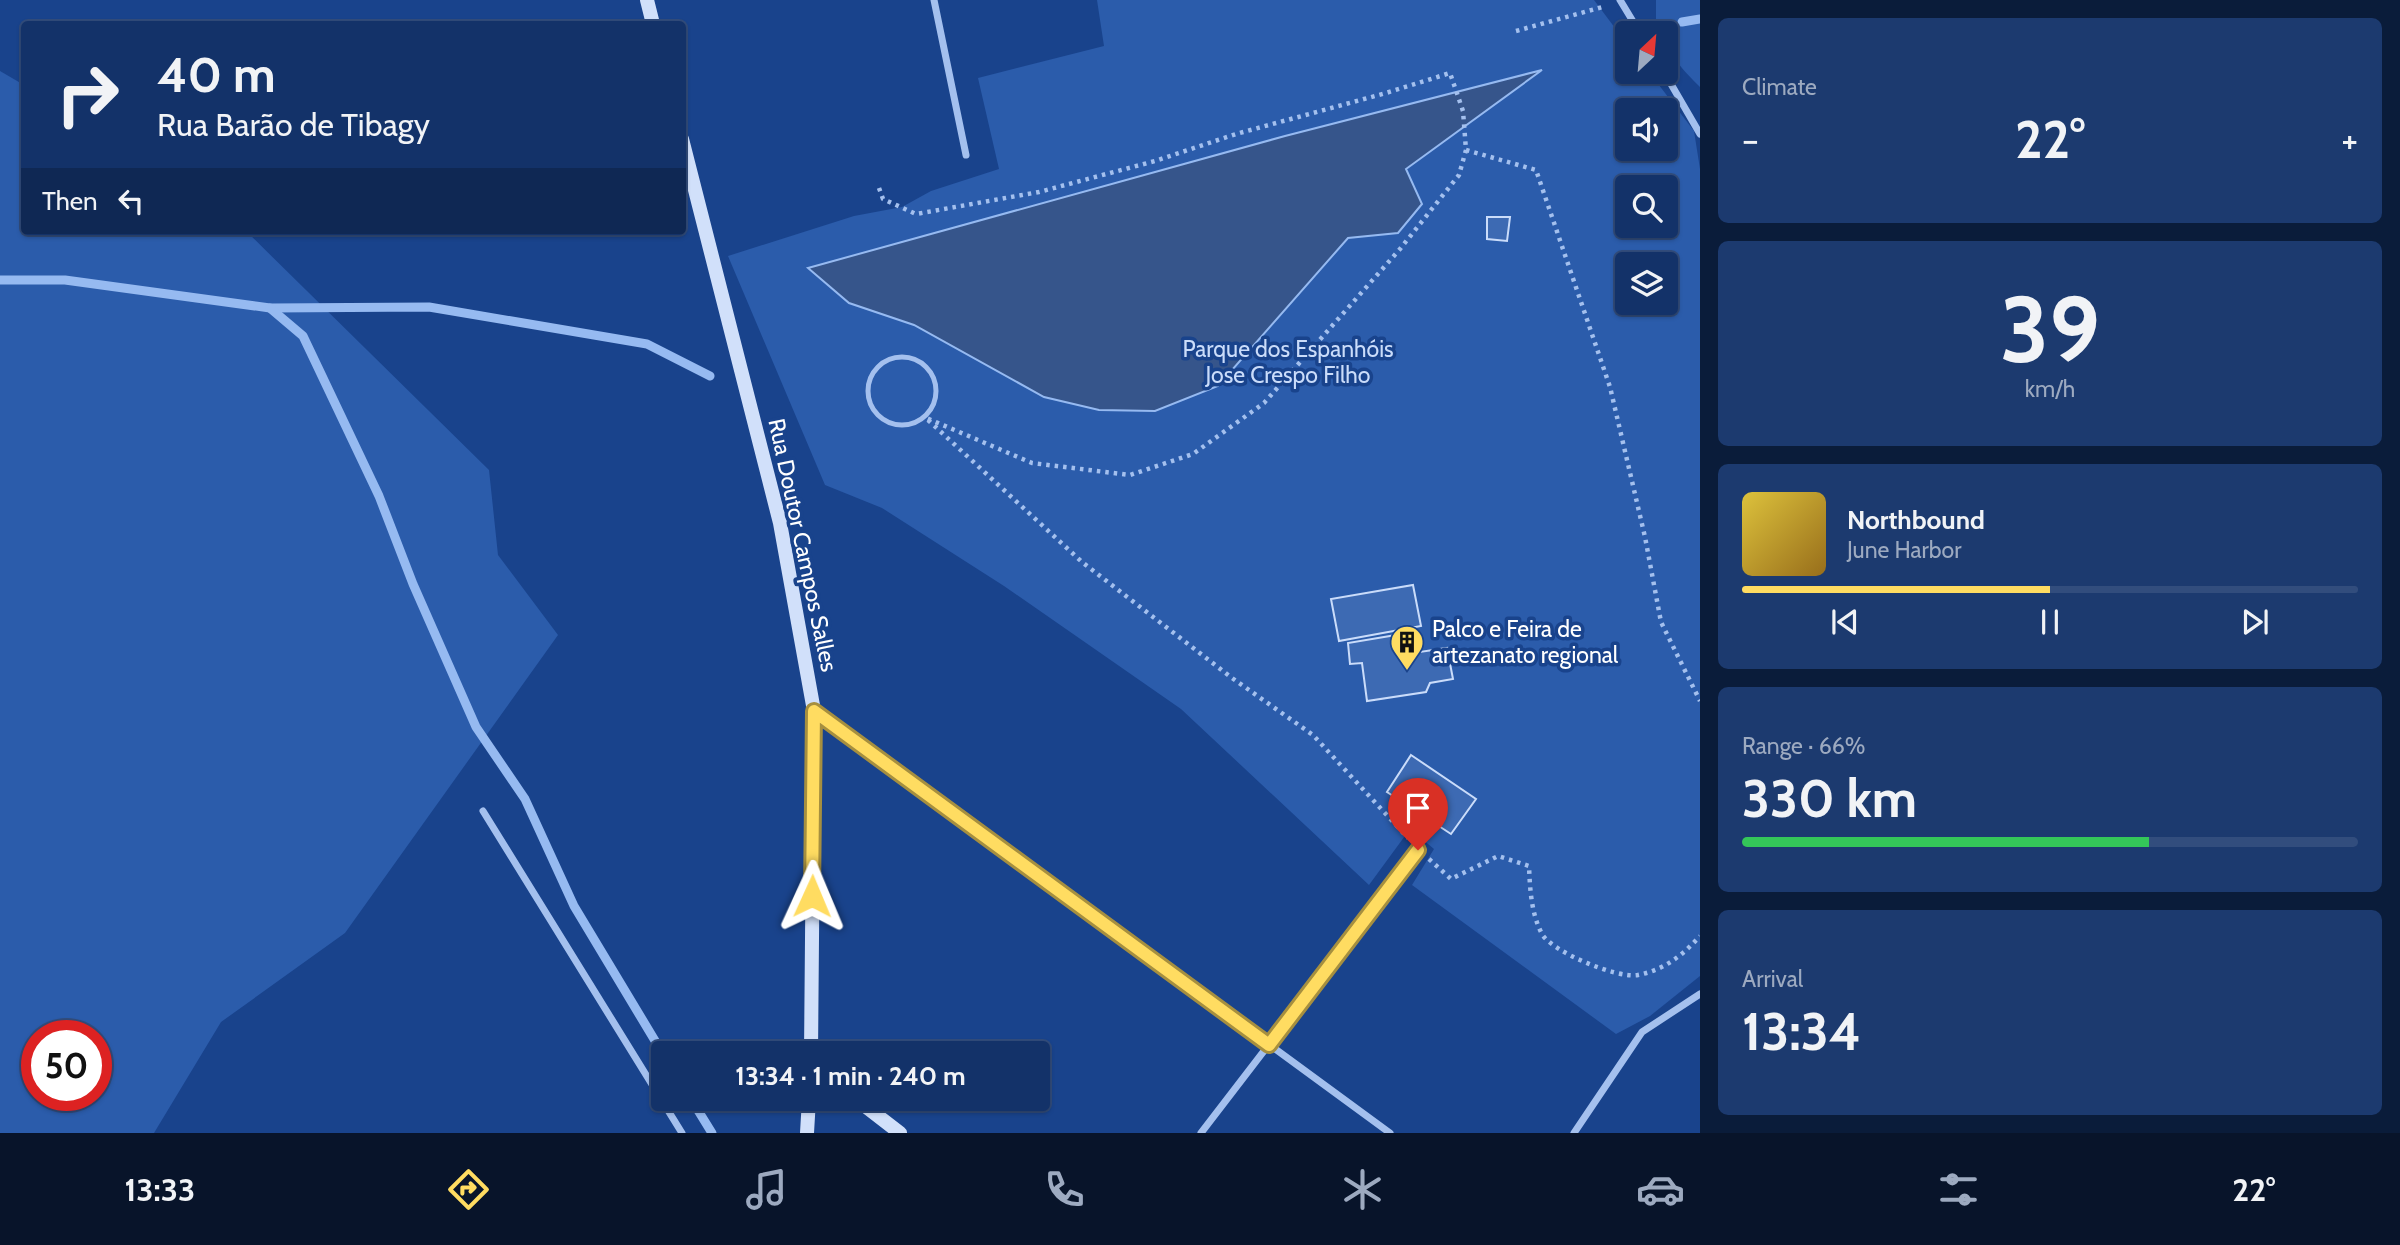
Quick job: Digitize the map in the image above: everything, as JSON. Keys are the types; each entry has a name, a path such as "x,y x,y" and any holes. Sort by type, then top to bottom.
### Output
{"main road":[{"path":"647,0 652,21"},
{"name":"Rua Doutor Campos Salles","path":"686,155 780,523 814,711 811,1041"},
{"path":"807,1133 808,1111"},
{"path":"872,1111 900,1133"}],"street":[{"path":"934,0 965,155"},
{"path":"1621,1 1633,21"},
{"path":"1672,84 1697,121 1700,134"},
{"path":"814,711 1390,1133"},
{"path":"483,811 682,1133"},
{"path":"1201,1133 1418,850"},
{"path":"1574,1133 1642,1032 1700,994"}],"lane":[{"path":"904,356 916,359 932,374 936,397 932,408 924,417 915,423 892,424 882,419 874,411 867,390 874,369 893,357 904,356"}],"path":[{"path":"1516,31 1621,1"},
{"path":"879,188 883,199 916,214 1039,192 1155,161 1236,134 1386,93 1450,72 1463,111 1466,150 1459,175 1321,342 1264,403 1193,454 1130,475 1032,463 924,417"},
{"path":"1466,150 1536,170 1610,387 1645,537 1661,622 1700,701"},
{"path":"924,417 1082,562 1232,678 1313,735 1418,850 1451,879 1498,856 1529,866 1531,902 1543,936 1569,956 1635,976 1669,964 1700,936"}],"green space":[{"name":"Parque dos Espanhóis Jose Crespo Filho","path":"1097,0 1594,0 1615,28 1615,84 1658,84 1669,98 1615,98 1615,161 1678,161 1678,110 1694,131 1700,169 1700,976 1650,1016 1616,1034 1412,885 1434,849 1410,829 1369,885 1181,709 1004,586 882,508 825,485 728,256 854,216 902,207 931,191 999,169 978,78 1104,46"},
{"path":"1656,0 1700,0 1700,87 1678,63 1678,21 1656,21"},
{"path":"0,71 21,83 21,235 250,235 489,470 498,555 558,635 345,933 221,1022 154,1133 0,1133"}],"shaded area":[{"path":"1542,70 1406,169 1422,204 1398,233 1348,238 1218,386 1155,411 1099,410 1044,397 914,325 849,303 808,268 1285,136"}],"building":[{"path":"1487,217 1510,217 1507,241 1487,239"},
{"path":"1413,585 1421,626 1339,641 1331,599"},
{"name":"Palco e Feira de artezanato regional","path":"1414,632 1420,652 1447,648 1453,679 1430,683 1426,692 1367,701 1362,663 1350,664 1348,643"},
{"path":"1411,755 1476,799 1451,834 1387,792"}],"waterway":[{"path":"1682,22 1700,19"},
{"path":"0,280 65,280 270,308 429,307 647,344 710,376"},
{"path":"270,308 303,336 379,496 413,584 476,727 525,799 574,906 655,1041"},
{"path":"698,1111 712,1133"}],"place":[{"name":"Palco e Feira de artezanato regional","path":"1407,672"}],"route":[{"path":"812,896 814,711 1269,1045 1418,850"}]}
